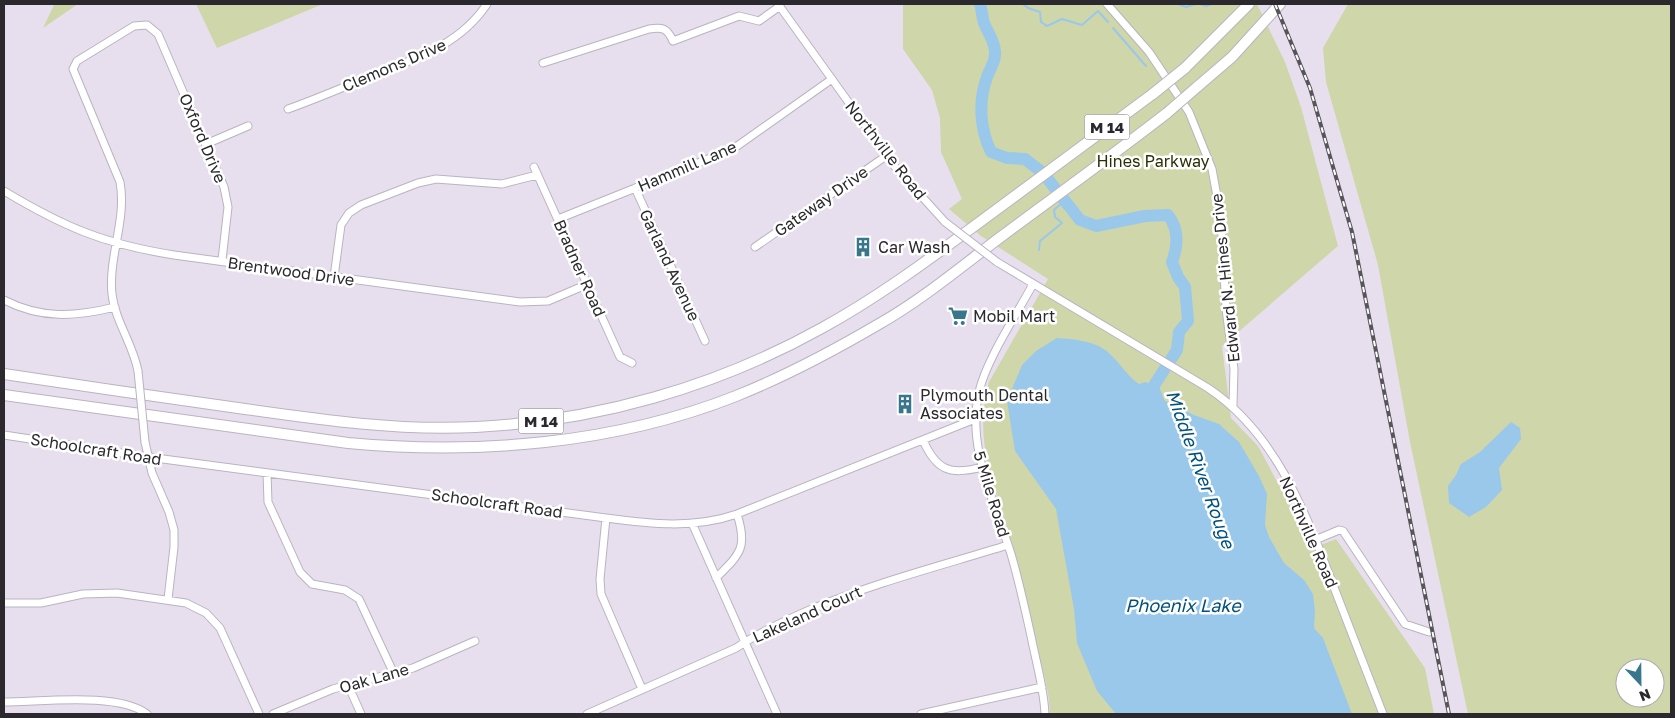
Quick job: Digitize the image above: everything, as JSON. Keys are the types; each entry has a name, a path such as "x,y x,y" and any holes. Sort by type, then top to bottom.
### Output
{"highway":[{"name":"M 14","path":"4,374 299,416 396,427 475,427 518,424 598,412 682,390 811,334 887,289 1032,184 1185,68 1250,4"},
{"name":"M 14","path":"4,396 348,443 400,447 505,445 632,427 734,396 817,359 881,324 914,301 1167,113 1232,57 1280,4"}],"street":[{"name":"Clemons Drive","path":"288,110 419,58 446,44 468,27 487,4"},
{"name":"Edward N. Hines Drive","path":"1107,4 1161,69 1194,121 1206,151 1217,192 1221,218 1226,309 1234,368 1233,406"},
{"name":"Northville Road","path":"779,5 886,156 944,222 997,262 1190,378 1233,406 1270,451 1294,492 1315,540 1383,714"},
{"path":"543,63 649,29 664,28 668,30 673,41 739,16 759,21 779,5"},
{"name":"Oxford Drive","path":"117,244 122,202 120,182 73,66 77,61 134,26 147,26 158,34 206,144 227,200 228,216 222,260"},
{"name":"Hammill Lane","path":"558,219 733,149 832,79"},
{"path":"206,144 248,126"},
{"name":"Gateway Drive","path":"755,246 886,156"},
{"name":"Bradner Road","path":"534,167 620,357 632,363"},
{"path":"334,277 341,225 349,213 361,205 418,183 436,179 502,184 538,175"},
{"name":"Garland Avenue","path":"635,188 705,342"},
{"name":"Brentwood Drive","path":"4,191 41,213 77,231 117,244 174,255 530,303 548,301 588,284"},
{"path":"117,244 112,282 115,307 133,350 138,371 148,457 174,530 168,599"},
{"name":"5 Mile Road","path":"1033,284 986,372 978,393 975,419 982,467 1008,545 1042,688 1045,714"},
{"path":"4,300 26,310 56,316 76,316 115,307"},
{"name":"Schoolcraft Road","path":"4,435 148,457 657,524 692,523 736,514 975,419"},
{"path":"923,440 930,457 944,468 963,470 982,467"},
{"path":"267,472 268,502 300,572 312,584 345,590 359,599 394,674"},
{"path":"716,578 738,555 742,548 742,534 736,514"},
{"path":"606,518 600,579 601,594 642,689"},
{"path":"692,523 778,714"},
{"path":"1315,540 1339,530 1343,531 1405,624 1429,632"},
{"name":"Lakeland Court","path":"586,714 736,648 798,615 866,587 1008,545"},
{"path":"4,603 41,603 101,592 168,599 195,606 216,623 259,714"},
{"name":"Oak Lane","path":"273,714 317,695 394,674 475,641"},
{"path":"348,685 361,714"},
{"path":"921,714 1042,688"},
{"path":"4,702 112,701 133,706 147,714"}],"green space":[{"path":"78,4 43,28 54,5"},
{"path":"196,4 323,4 217,48"},
{"name":"Hines Parkway","path":"903,4 1257,4 1285,62 1301,107 1338,246 1222,346 1231,418 1258,446 1295,515 1310,549 1336,539 1425,668 1434,714 1050,714 1046,682 1021,579 1009,532 989,470 983,428 984,406 989,382 1048,279 981,236 949,209 962,199 941,152 940,118 932,90 903,49"},
{"path":"1348,4 1671,4 1671,714 1468,714 1410,442 1378,265 1326,82 1323,48"}],"water":[{"name":"Phoenix Lake","path":"1057,338 1084,341 1104,349 1139,384 1146,382 1159,391 1165,401 1194,415 1219,424 1239,442 1267,494 1265,525 1269,537 1284,563 1304,580 1313,594 1314,628 1323,638 1352,714 1116,714 1097,691 1077,643 1074,609 1056,509 1015,451 1007,401 1022,365 1036,351"},
{"path":"1511,422 1520,428 1521,439 1499,468 1502,490 1486,507 1469,517 1449,503 1448,486 1461,464 1480,452"}],"waterway":[{"name":"Middle River Rouge","path":"980,4 984,23 995,51 994,62 984,86 981,106 984,134 991,152 1007,158 1025,159 1043,173 1080,220 1096,226 1145,216 1168,215 1172,220 1176,232 1176,244 1172,262 1178,277 1185,287 1188,321 1179,332 1177,350 1153,387 1158,401"},
{"path":"1023,4 1040,12 1041,22 1047,26 1062,19 1082,25 1098,11 1108,22"},
{"path":"1178,4 1186,7 1196,4"},
{"path":"1200,4 1206,6 1212,4"},
{"path":"1113,28 1146,66"},
{"path":"1039,250 1040,241 1062,223 1055,217 1054,210 1064,201"}],"railway":[{"path":"1275,4 1310,88 1352,232 1449,714"}],"place":[{"name":"Car Wash","path":"863,247"},
{"name":"Mobil Mart","path":"958,316"},
{"name":"Plymouth Dental Associates","path":"905,404"}]}
